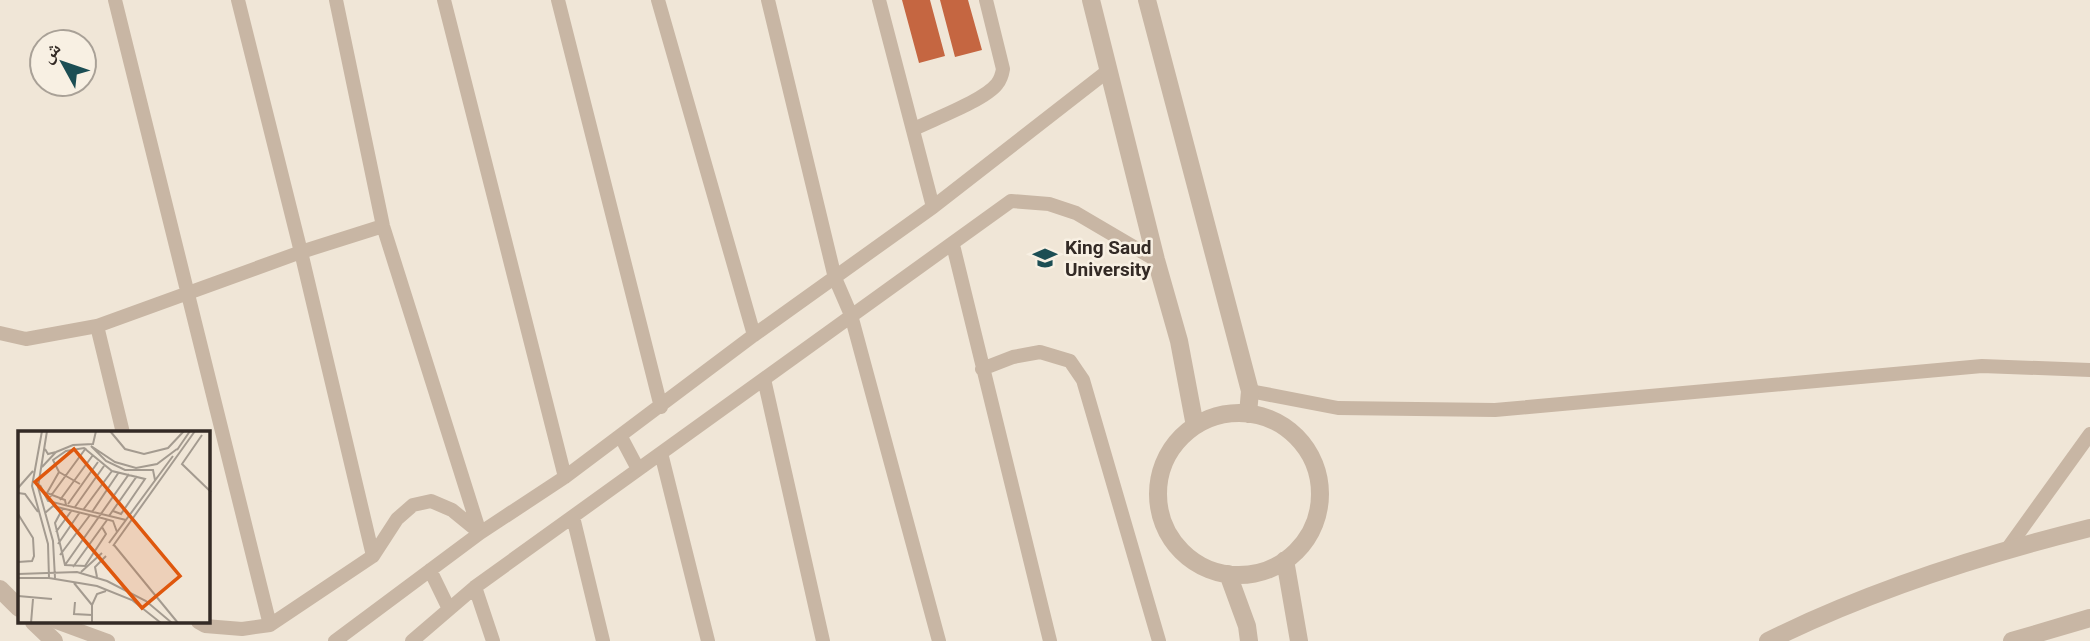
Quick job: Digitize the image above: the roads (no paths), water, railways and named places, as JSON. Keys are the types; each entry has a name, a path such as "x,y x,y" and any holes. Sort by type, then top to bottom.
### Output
{"street":[{"path":"1091,0 1179,341 1195,426"},
{"path":"1147,0 1250,391 1248,414"},
{"path":"1248,414 1273,420 1296,436 1309,454 1318,475 1319,500 1306,539 1285,561 1261,571 1228,574 1207,568 1184,553 1167,531 1162,519 1158,490 1162,469 1180,439 1195,426 1217,416 1248,414"},
{"path":"1768,641 1800,625 1923,578 2090,528"},
{"path":"1285,561 1299,641"},
{"path":"1228,574 1247,626 1249,641"},
{"path":"0,589 18,607"},
{"path":"2012,641 2090,618"},
{"path":"36,624 54,641"}],"lane":[{"path":"115,0 270,625"},
{"path":"238,0 373,555"},
{"path":"336,0 383,226 480,533"},
{"path":"444,0 565,477"},
{"path":"558,0 661,407"},
{"path":"658,0 754,335"},
{"path":"768,0 835,278 850,315 939,641"},
{"path":"878,0 933,206"},
{"path":"914,129 985,94 996,86 1002,77 1003,69 986,0"},
{"path":"335,641 480,533 565,477 661,407 754,335 933,206 1109,70"},
{"path":"412,641 475,587 1011,201 1049,204 1076,213 1156,260"},
{"path":"0,333 26,339 97,326 301,252 383,226"},
{"path":"953,245 1050,641"},
{"path":"97,326 123,431"},
{"path":"982,369 1013,357 1041,352 1070,361 1083,380 1159,641"},
{"path":"1250,391 1338,408 1495,410 1982,366 2090,370"},
{"path":"764,379 823,641"},
{"path":"2005,552 2090,435"},
{"path":"621,436 638,469"},
{"path":"661,453 708,641"},
{"path":"202,624 242,629 270,625 373,555 397,519 413,505 431,501 452,510 480,533"},
{"path":"573,517 603,641"},
{"path":"430,570 449,609"},
{"path":"475,587 493,641"},
{"path":"62,624 108,641"}],"place":[{"name":"King Saud University","path":"1045,258"}]}
